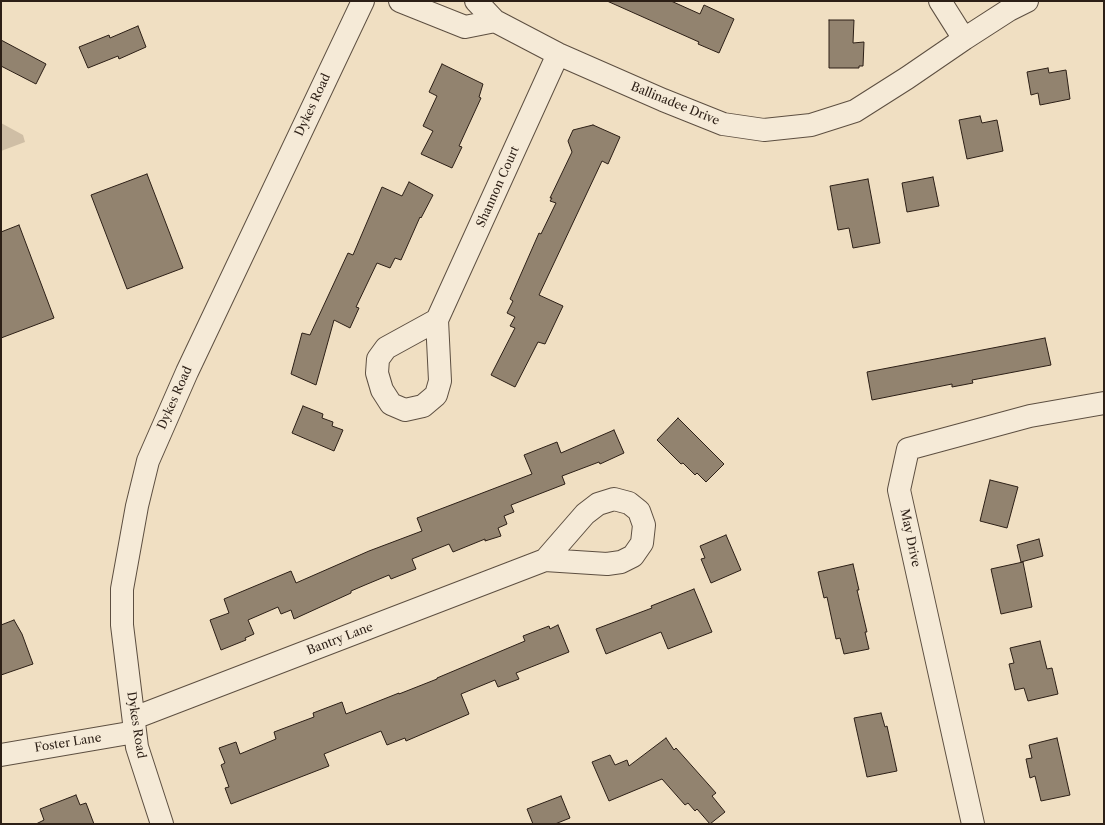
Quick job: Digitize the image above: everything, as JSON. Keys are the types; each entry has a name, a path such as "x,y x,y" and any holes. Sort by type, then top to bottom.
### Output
{"street":[{"name":"Dykes Road","path":"162,824 137,747 122,625 122,589 137,506 148,461 170,408 363,1"},
{"path":"400,1 465,27 496,21"},
{"name":"Ballinadee Drive","path":"476,1 496,21 558,54 663,100 723,124 764,130 811,125 855,111 1009,10 1027,1"},
{"path":"940,1 964,39"},
{"name":"Shannon Court","path":"437,320 558,54"},
{"name":"May Drive","path":"973,824 899,490 908,449 1030,416 1104,403"},
{"name":"Bantry Lane","path":"135,725 545,560"},
{"name":"Foster Lane","path":"1,755 135,725"}],"shaded area":[{"path":"1,123 23,135 25,142 1,151"}],"building":[{"path":"607,1 671,1 700,14 704,5 734,19 719,53 698,44 699,42"},
{"path":"829,20 854,20 853,43 864,42 863,66 859,66 859,68 829,68"},
{"path":"138,26 146,47 119,59 118,56 88,68 79,47 109,35 110,38"},
{"path":"1,40 46,64 36,84 1,66"},
{"path":"442,64 483,84 479,97 481,98 459,146 462,147 452,168 421,154 433,131 423,126 437,96 429,92"},
{"path":"1048,68 1049,73 1066,70 1070,99 1040,105 1038,93 1031,95 1027,72"},
{"path":"980,116 982,123 997,120 1003,151 967,159 959,120"},
{"path":"593,125 620,137 608,164 602,161 539,295 563,306 545,344 538,342 515,387 491,375 515,328 510,326 515,317 507,313 513,301 510,299 539,233 541,234 556,203 550,201 552,198 550,198 572,152 568,141 573,130"},
{"path":"147,174 183,268 127,289 91,195"},
{"path":"933,177 939,206 907,212 902,183"},
{"path":"868,179 880,243 853,248 849,228 838,230 830,186"},
{"path":"409,182 433,195 421,218 420,217 401,260 395,258 390,268 377,263 356,307 359,308 350,328 334,320 316,385 291,374 302,333 310,335 348,253 353,255 382,187 402,196"},
{"path":"19,225 54,318 1,338 1,232"},
{"path":"1045,338 1051,365 972,380 973,383 952,387 952,384 872,400 867,372"},
{"path":"303,406 323,414 322,418 333,422 332,426 343,430 334,451 292,433"},
{"path":"678,418 724,464 706,482 697,473 695,475 683,463 681,464 657,440"},
{"path":"614,430 624,453 600,464 599,462 562,476 565,484 511,505 514,512 504,516 507,524 498,528 501,536 485,541 485,539 453,552 449,544 412,559 416,569 391,579 389,575 351,591 351,593 294,619 291,610 281,614 278,607 248,620 254,634 245,638 246,640 221,650 210,620 229,613 224,599 291,571 296,583 369,551 422,531 417,518 532,474 524,455 557,442 561,453"},
{"path":"990,480 1018,487 1007,528 980,521"},
{"path":"726,535 741,570 711,583 701,559 705,558 700,546"},
{"path":"1039,539 1043,556 1021,562 1017,545"},
{"path":"1023,562 1032,607 1001,614 991,569"},
{"path":"853,564 869,649 844,654 840,638 836,639 827,597 824,598 818,572"},
{"path":"694,589 712,632 668,649 661,632 606,654 596,629 652,608 651,606"},
{"path":"14,620 22,634 33,664 1,675 1,625"},
{"path":"558,625 569,652 516,673 519,679 498,687 495,680 461,694 469,714 406,741 405,738 387,745 381,731 324,754 329,766 231,804 225,788 229,787 221,765 225,763 219,748 236,742 240,754 276,739 274,732 314,717 313,713 342,702 346,714 437,679 525,641 523,636 549,626 550,629"},
{"path":"1040,641 1047,669 1052,668 1058,694 1028,701 1024,688 1015,690 1009,664 1014,663 1010,648"},
{"path":"881,713 885,727 887,726 897,771 867,777 854,718"},
{"path":"666,738 674,750 676,748 716,793 712,796 725,812 710,824 697,809 695,811 688,803 685,805 662,779 609,801 592,762 610,755 615,765 627,760 629,766"},
{"path":"1057,738 1070,795 1041,801 1035,776 1030,778 1026,759 1032,758 1029,745"},
{"path":"76,795 80,805 86,803 94,824 36,824 44,820 40,809"},
{"path":"561,796 570,818 555,824 533,824 527,809"}]}
